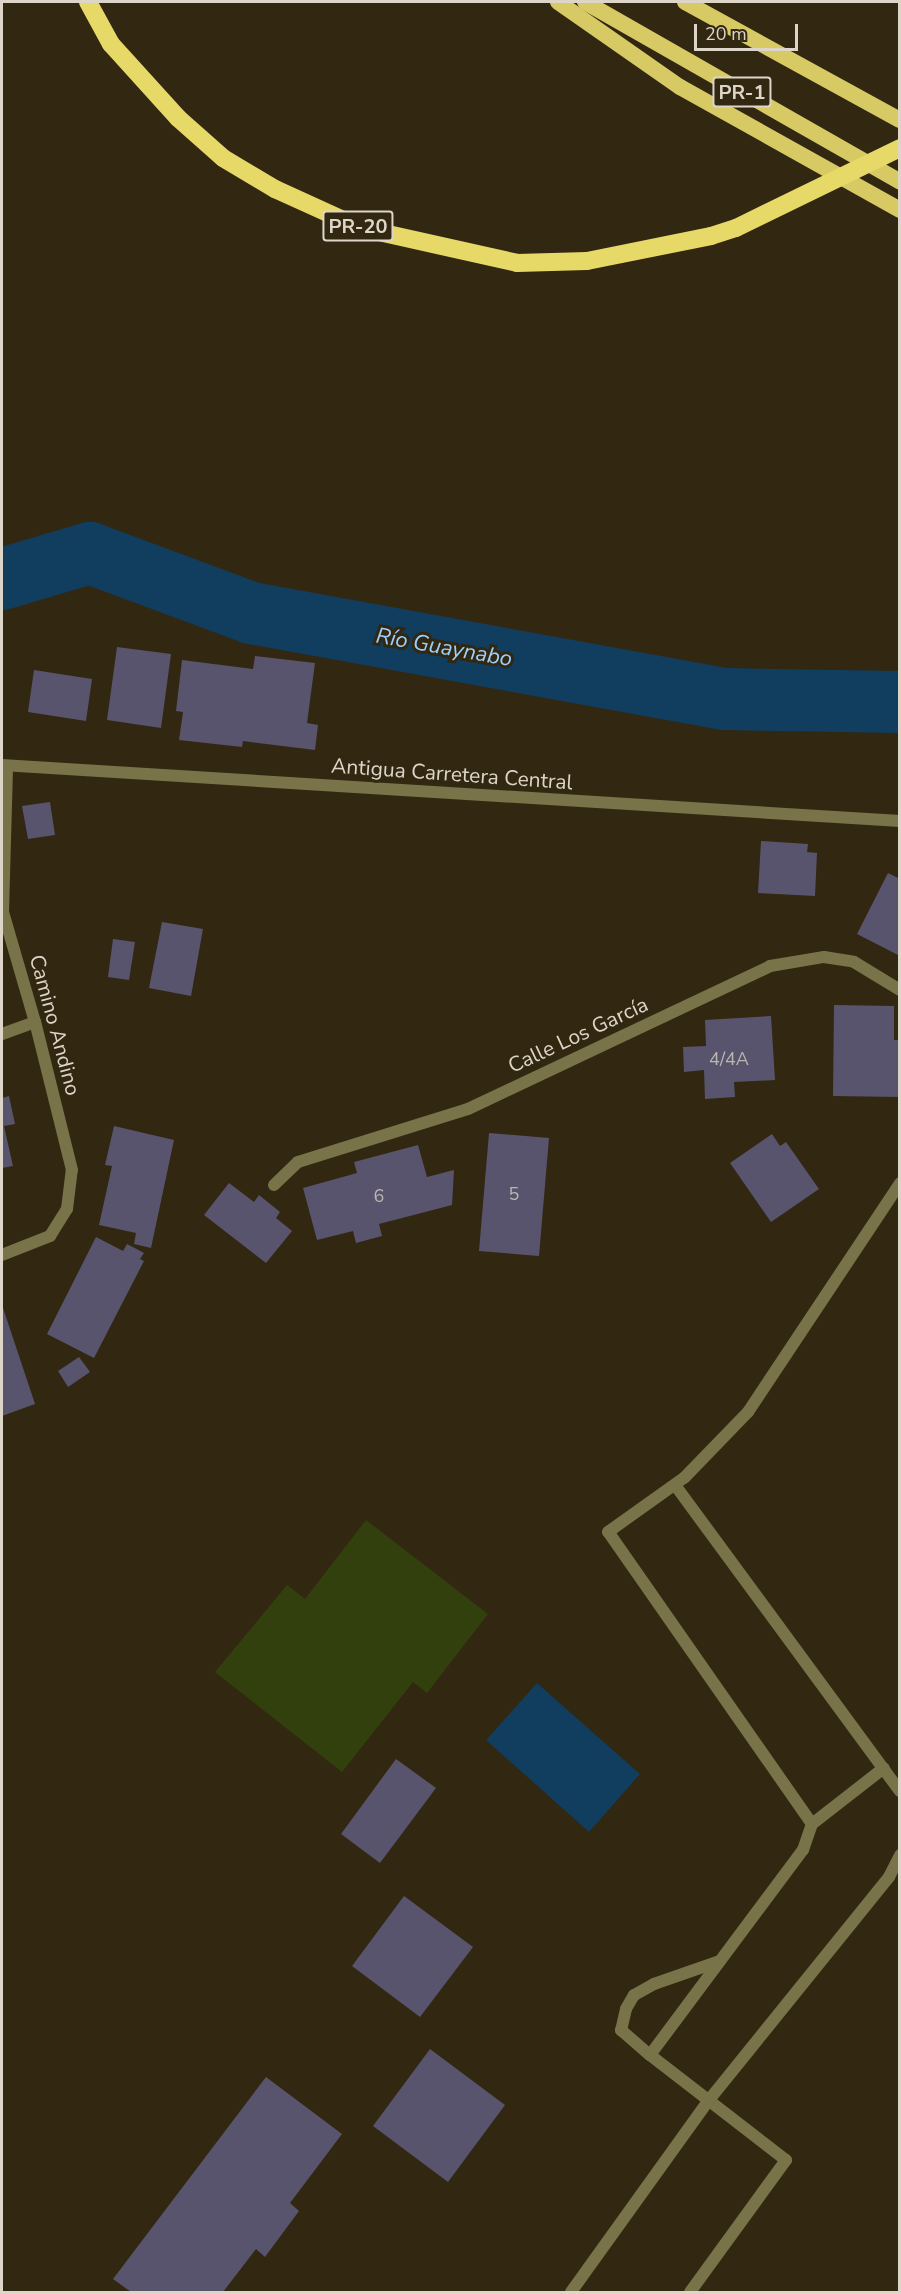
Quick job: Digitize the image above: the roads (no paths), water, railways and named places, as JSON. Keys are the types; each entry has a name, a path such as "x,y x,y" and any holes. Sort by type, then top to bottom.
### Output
{"highway":[{"name":"PR-20","path":"88,2 111,44 153,92 223,158 275,189 361,228 517,263 587,261 711,236 736,228 900,148"},
{"path":"558,2 680,87 900,210"},
{"name":"PR-1","path":"585,2 900,182"},
{"name":"PR-1","path":"685,2 900,120"}],"street":[{"name":"Antigua Carretera Central","path":"4,766 900,821"},
{"name":"Camino Andino","path":"2,1255 50,1236 67,1209 72,1170 35,1022 3,912 4,766"},
{"name":"Calle Los García","path":"274,1185 298,1162 468,1109 770,966 824,957 854,962 900,990"},
{"path":"2,1034 35,1022"},
{"path":"812,1824 608,1532 675,1485 748,1412 900,1183"},
{"path":"675,1485 900,1791"},
{"path":"650,2055 803,1850 812,1824 884,1768"},
{"path":"571,2292 709,2100 889,1877 900,1855"},
{"path":"690,2292 786,2160 621,2030 626,2009 634,1995 654,1984 720,1961"}],"water":[{"path":"537,1683 640,1774 589,1832 486,1740"}],"waterway":[{"name":"Río Guaynabo","path":"2,579 90,553 251,613 724,699 900,702"}]}
